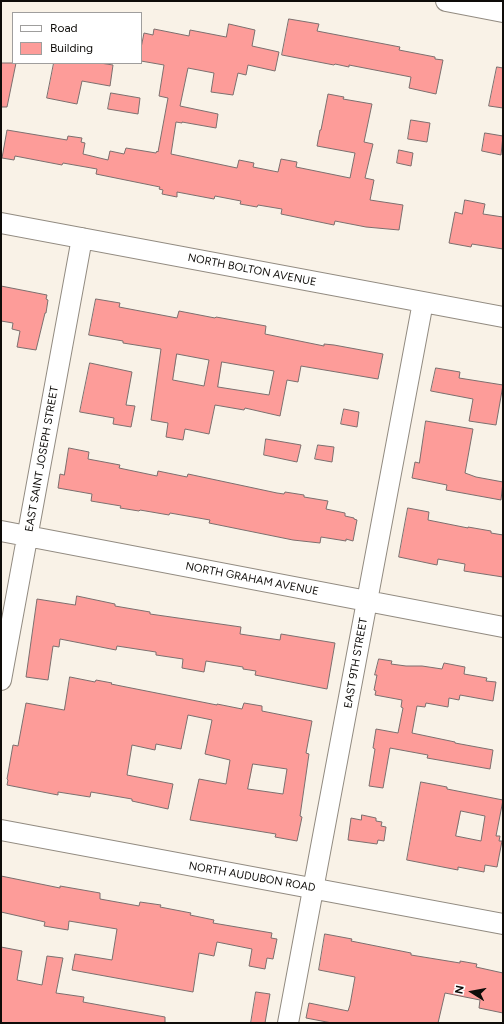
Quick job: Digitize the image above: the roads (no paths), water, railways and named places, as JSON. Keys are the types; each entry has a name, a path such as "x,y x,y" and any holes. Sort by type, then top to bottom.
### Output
{"street":[{"path":"446,1 503,12"},
{"name":"NORTH BOLTON AVENUE","path":"1,223 503,317"},
{"name":"EAST SAINT JOSEPH STREET","path":"1,680 82,238"},
{"name":"EAST 9TH STREET","path":"288,1023 423,302"},
{"name":"NORTH GRAHAM AVENUE","path":"1,531 503,627"},
{"name":"NORTH AUDUBON ROAD","path":"1,830 503,924"}]}
